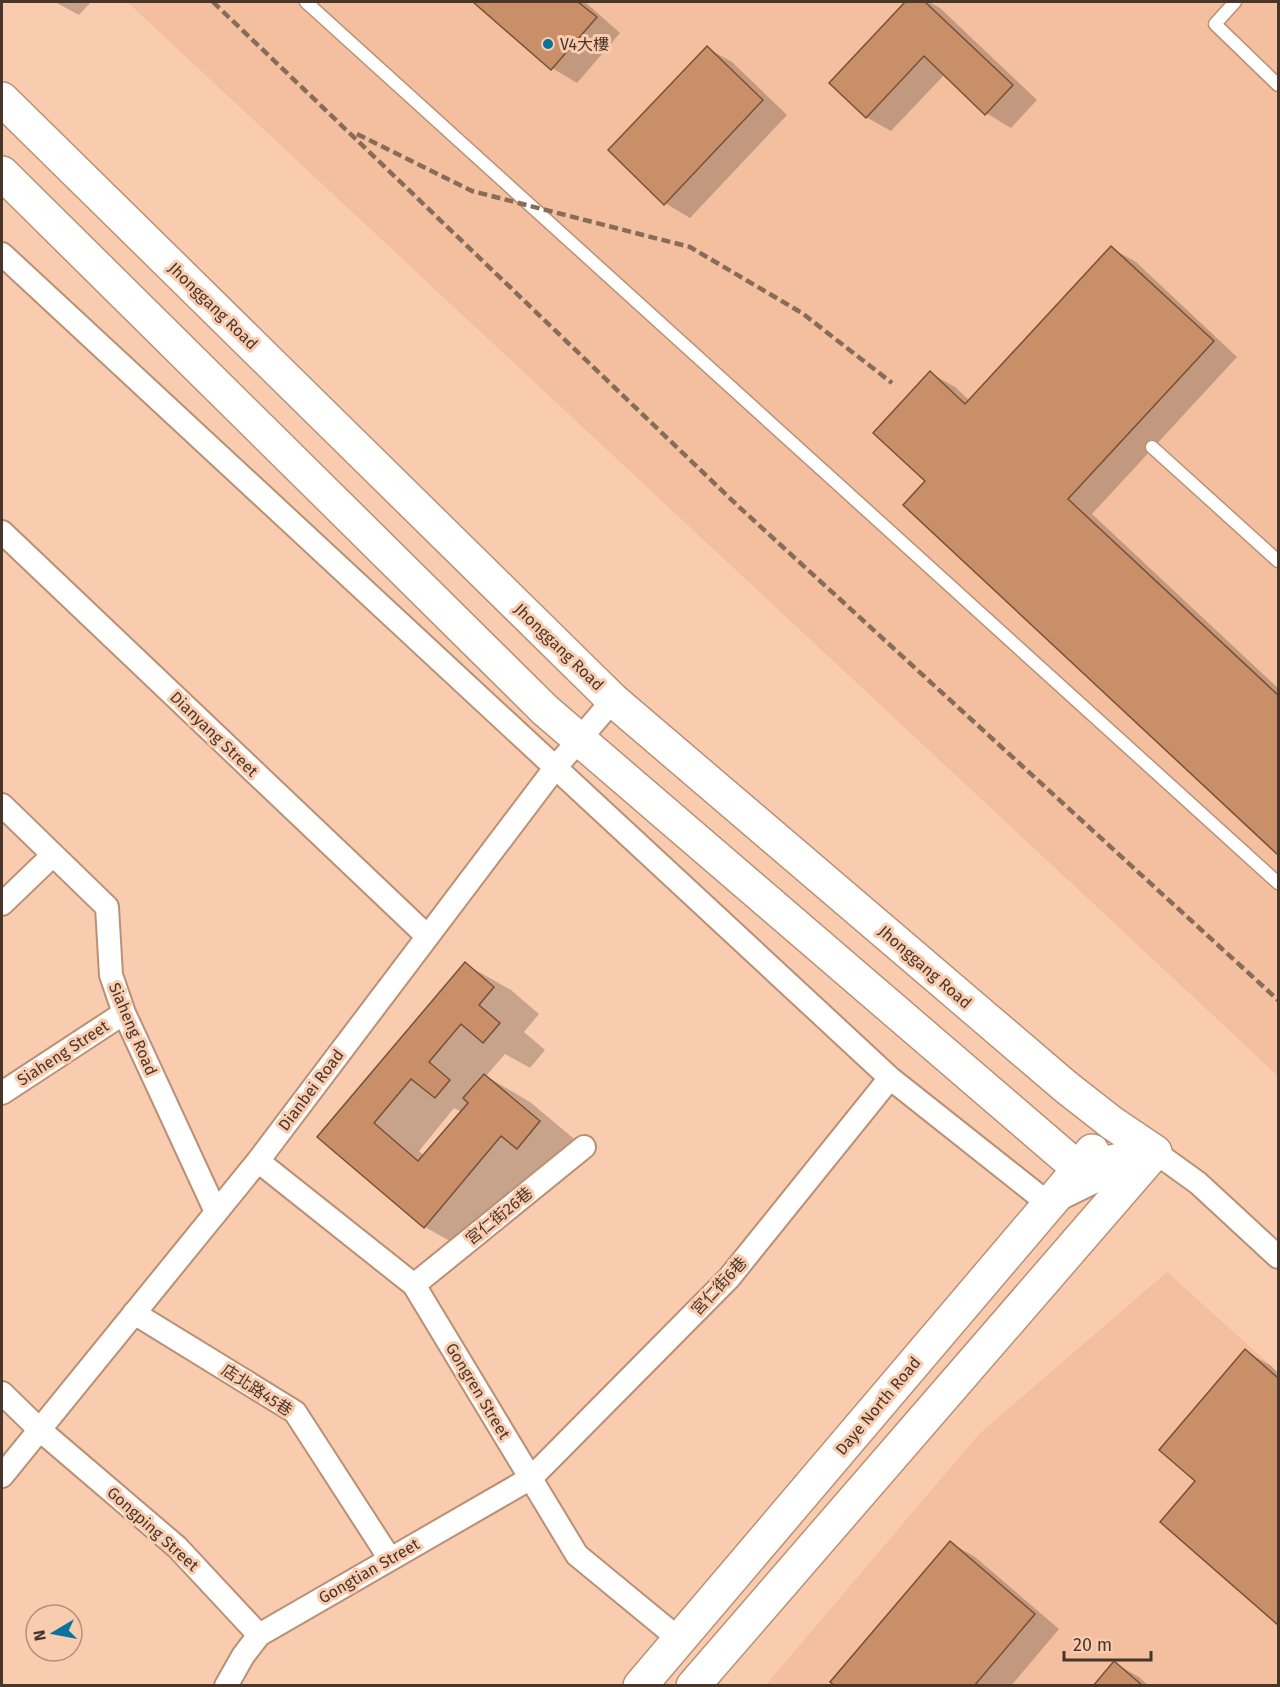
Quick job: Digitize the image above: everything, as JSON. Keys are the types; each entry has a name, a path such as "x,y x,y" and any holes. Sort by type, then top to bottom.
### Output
{"street":[{"name":"Jhonggang Road","path":"2,99 613,700 1066,1087 1112,1123 1198,1183 1278,1257"},
{"path":"2,172 578,740 1079,1169 1155,1152"},
{"path":"4,261 890,1078 1049,1204 1155,1152"},
{"name":"Dianyang Street","path":"2,531 427,936"},
{"name":"Dianbei Road","path":"2,1476 258,1161 555,768 613,700"},
{"name":"Siaheng Road","path":"2,805 107,907 111,975 124,1013 216,1212"},
{"path":"2,904 53,855"},
{"name":"Siaheng Street","path":"2,1093 124,1013"},
{"name":"宮仁街6巷","path":"531,1478 729,1278 890,1078"},
{"name":"Daye North Road","path":"640,1686 1079,1169 1112,1123"},
{"name":"宮仁街26巷","path":"414,1285 584,1147"},
{"path":"693,1686 1155,1152"},
{"name":"Gongren Street","path":"258,1161 414,1285 577,1555 680,1639"},
{"name":"店北路45巷","path":"134,1313 295,1412 390,1559"},
{"name":"Gongping Street","path":"2,1394 40,1430 177,1548 259,1635"},
{"name":"Gongtian Street","path":"226,1686 243,1656 259,1635 531,1478"}],"lane":[{"path":"306,2 1278,883"},
{"path":"1234,2 1215,24 1278,85"},
{"path":"1152,447 1278,561"}],"shaded area":[{"path":"127,2 1278,2 1278,1076"},
{"path":"1167,1272 1278,1372 1278,1685 765,1686 979,1434"}],"building":[{"name":"V4大樓","path":"473,2 578,2 597,17 551,70"},
{"path":"905,2 925,2 1013,85 985,115 924,56 866,118 829,83"},
{"path":"707,46 763,100 664,205 608,150"},
{"path":"1111,246 1214,341 1068,499 1278,695 1278,855 903,505 925,481 873,433 930,371 965,404"},
{"path":"465,962 494,987 479,1005 500,1023 483,1043 461,1024 429,1062 450,1080 435,1098 411,1079 374,1123 418,1161 468,1103 463,1098 484,1074 540,1121 517,1149 501,1136 424,1228 317,1137"},
{"path":"1245,1349 1278,1378 1278,1625 1160,1522 1195,1481 1159,1450"},
{"path":"950,1541 1035,1614 974,1686 835,1686 830,1682"},
{"path":"1114,1661 1143,1686 1093,1686"}],"railway":[{"path":"213,2 738,506 1278,1000"},
{"path":"357,134 472,191 690,247 802,313 892,383"}],"place":[{"name":"V4大樓","path":"548,44"}]}
